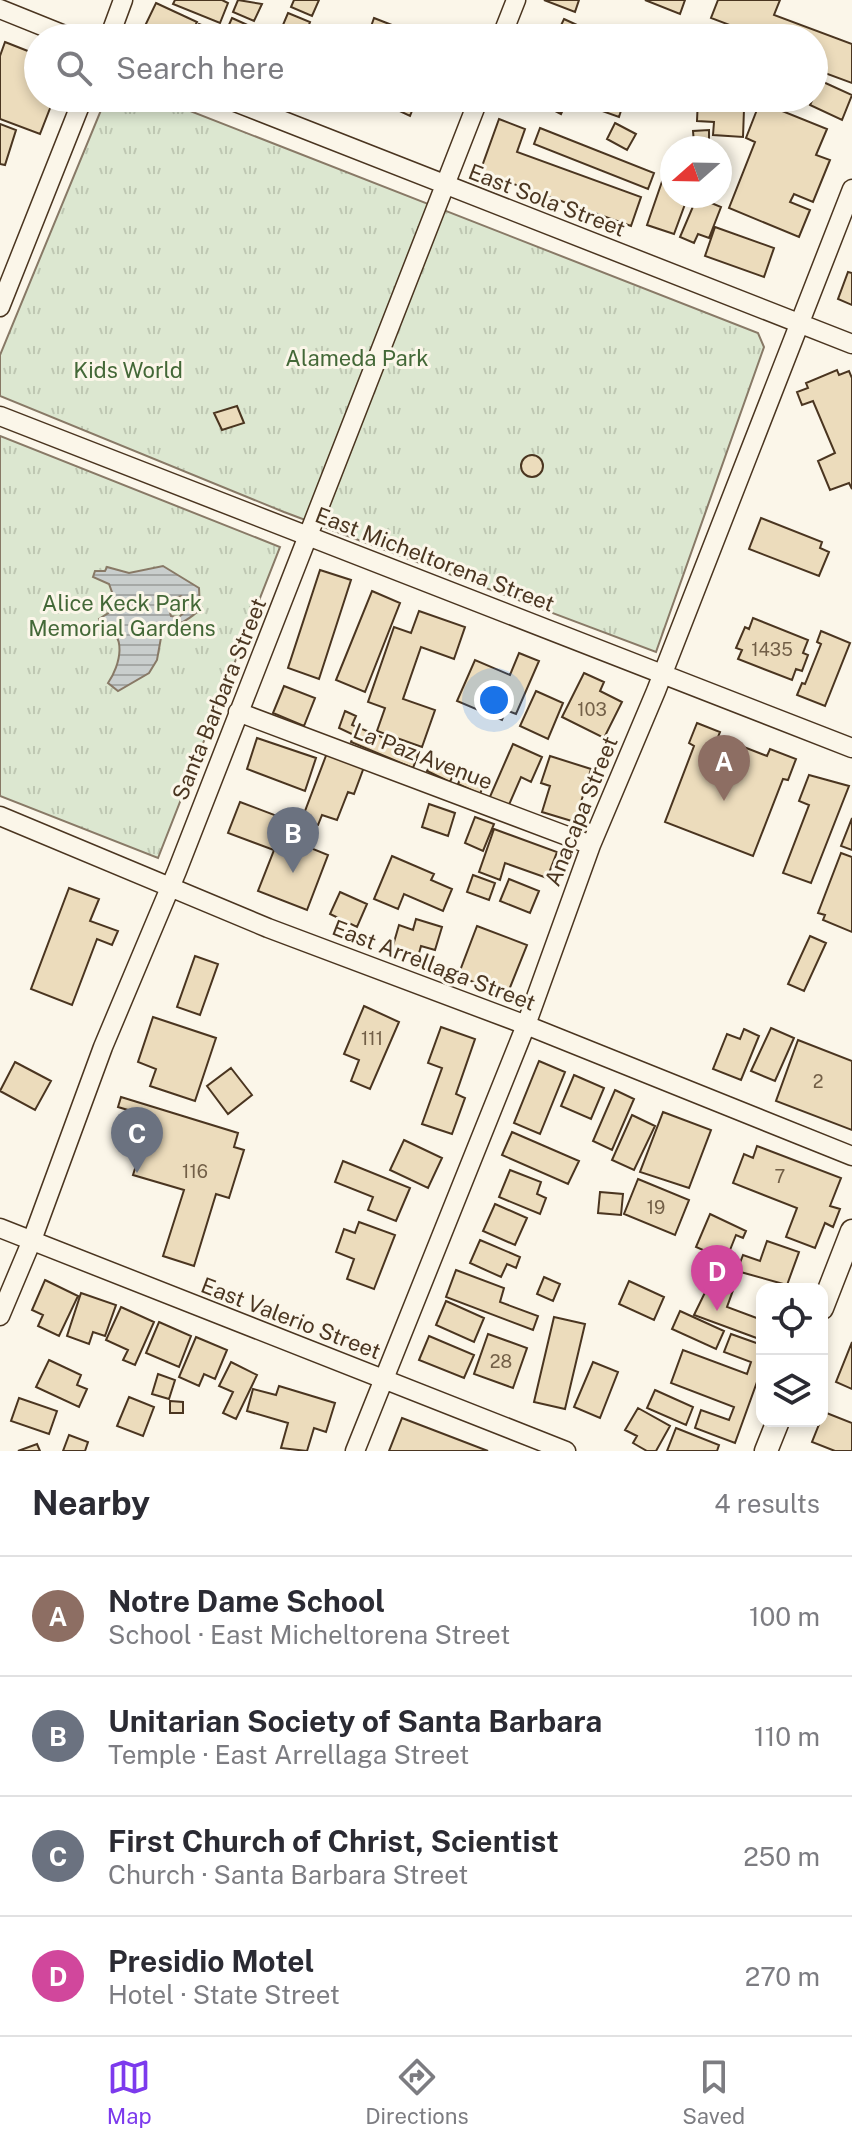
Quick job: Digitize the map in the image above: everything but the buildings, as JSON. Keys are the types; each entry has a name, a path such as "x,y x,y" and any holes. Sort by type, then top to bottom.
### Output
{"main road":[{"path":"828,1293 852,1231"},
{"path":"766,1451 776,1427"}],"street":[{"path":"114,24 123,0"},
{"path":"507,24 516,0"},
{"path":"0,9 37,24"},
{"path":"0,307 77,112"},
{"name":"East Sola Street","path":"260,112 852,344"},
{"name":"Santa Barbara Street","path":"0,1316 32,1240 99,1057 309,536 368,376 474,112"},
{"name":"Anacapa Street","path":"355,1451 526,1025 591,845 663,674 852,189"},
{"name":"East Micheltorena Street","path":"0,416 852,748"},
{"name":"La Paz Avenue","path":"238,712 591,845"},
{"name":"East Arrellaga Street","path":"0,816 295,938 526,1025 852,1156"},
{"name":"East Valerio Street","path":"0,1228 566,1451"}],"green space":[{"name":"Alameda Park","path":"100,112 193,112 758,333 764,347 656,652 284,512 0,396 0,355"},
{"name":"Alice Keck Park Memorial Gardens","path":"0,436 280,547 158,858 0,796"}],"shaded area":[{"path":"163,566 199,588 200,609 187,620 162,632 157,660 149,673 118,691 108,683 116,668 119,642 116,635 101,628 99,619 113,610 116,603 109,584 93,577 95,571 105,571 107,567 129,573","holes":["181,596 186,599 187,610 179,617 171,616 168,605 171,599"]}],"place":[{"name":"Notre Dame School","path":"724,801"},
{"name":"Unitarian Society of Santa Barbara","path":"293,873"},
{"name":"First Church of Christ, Scientist","path":"137,1173"},
{"name":"Presidio Motel","path":"717,1311"}],"park label":[{"name":"Kids World","path":"128,370"}]}
